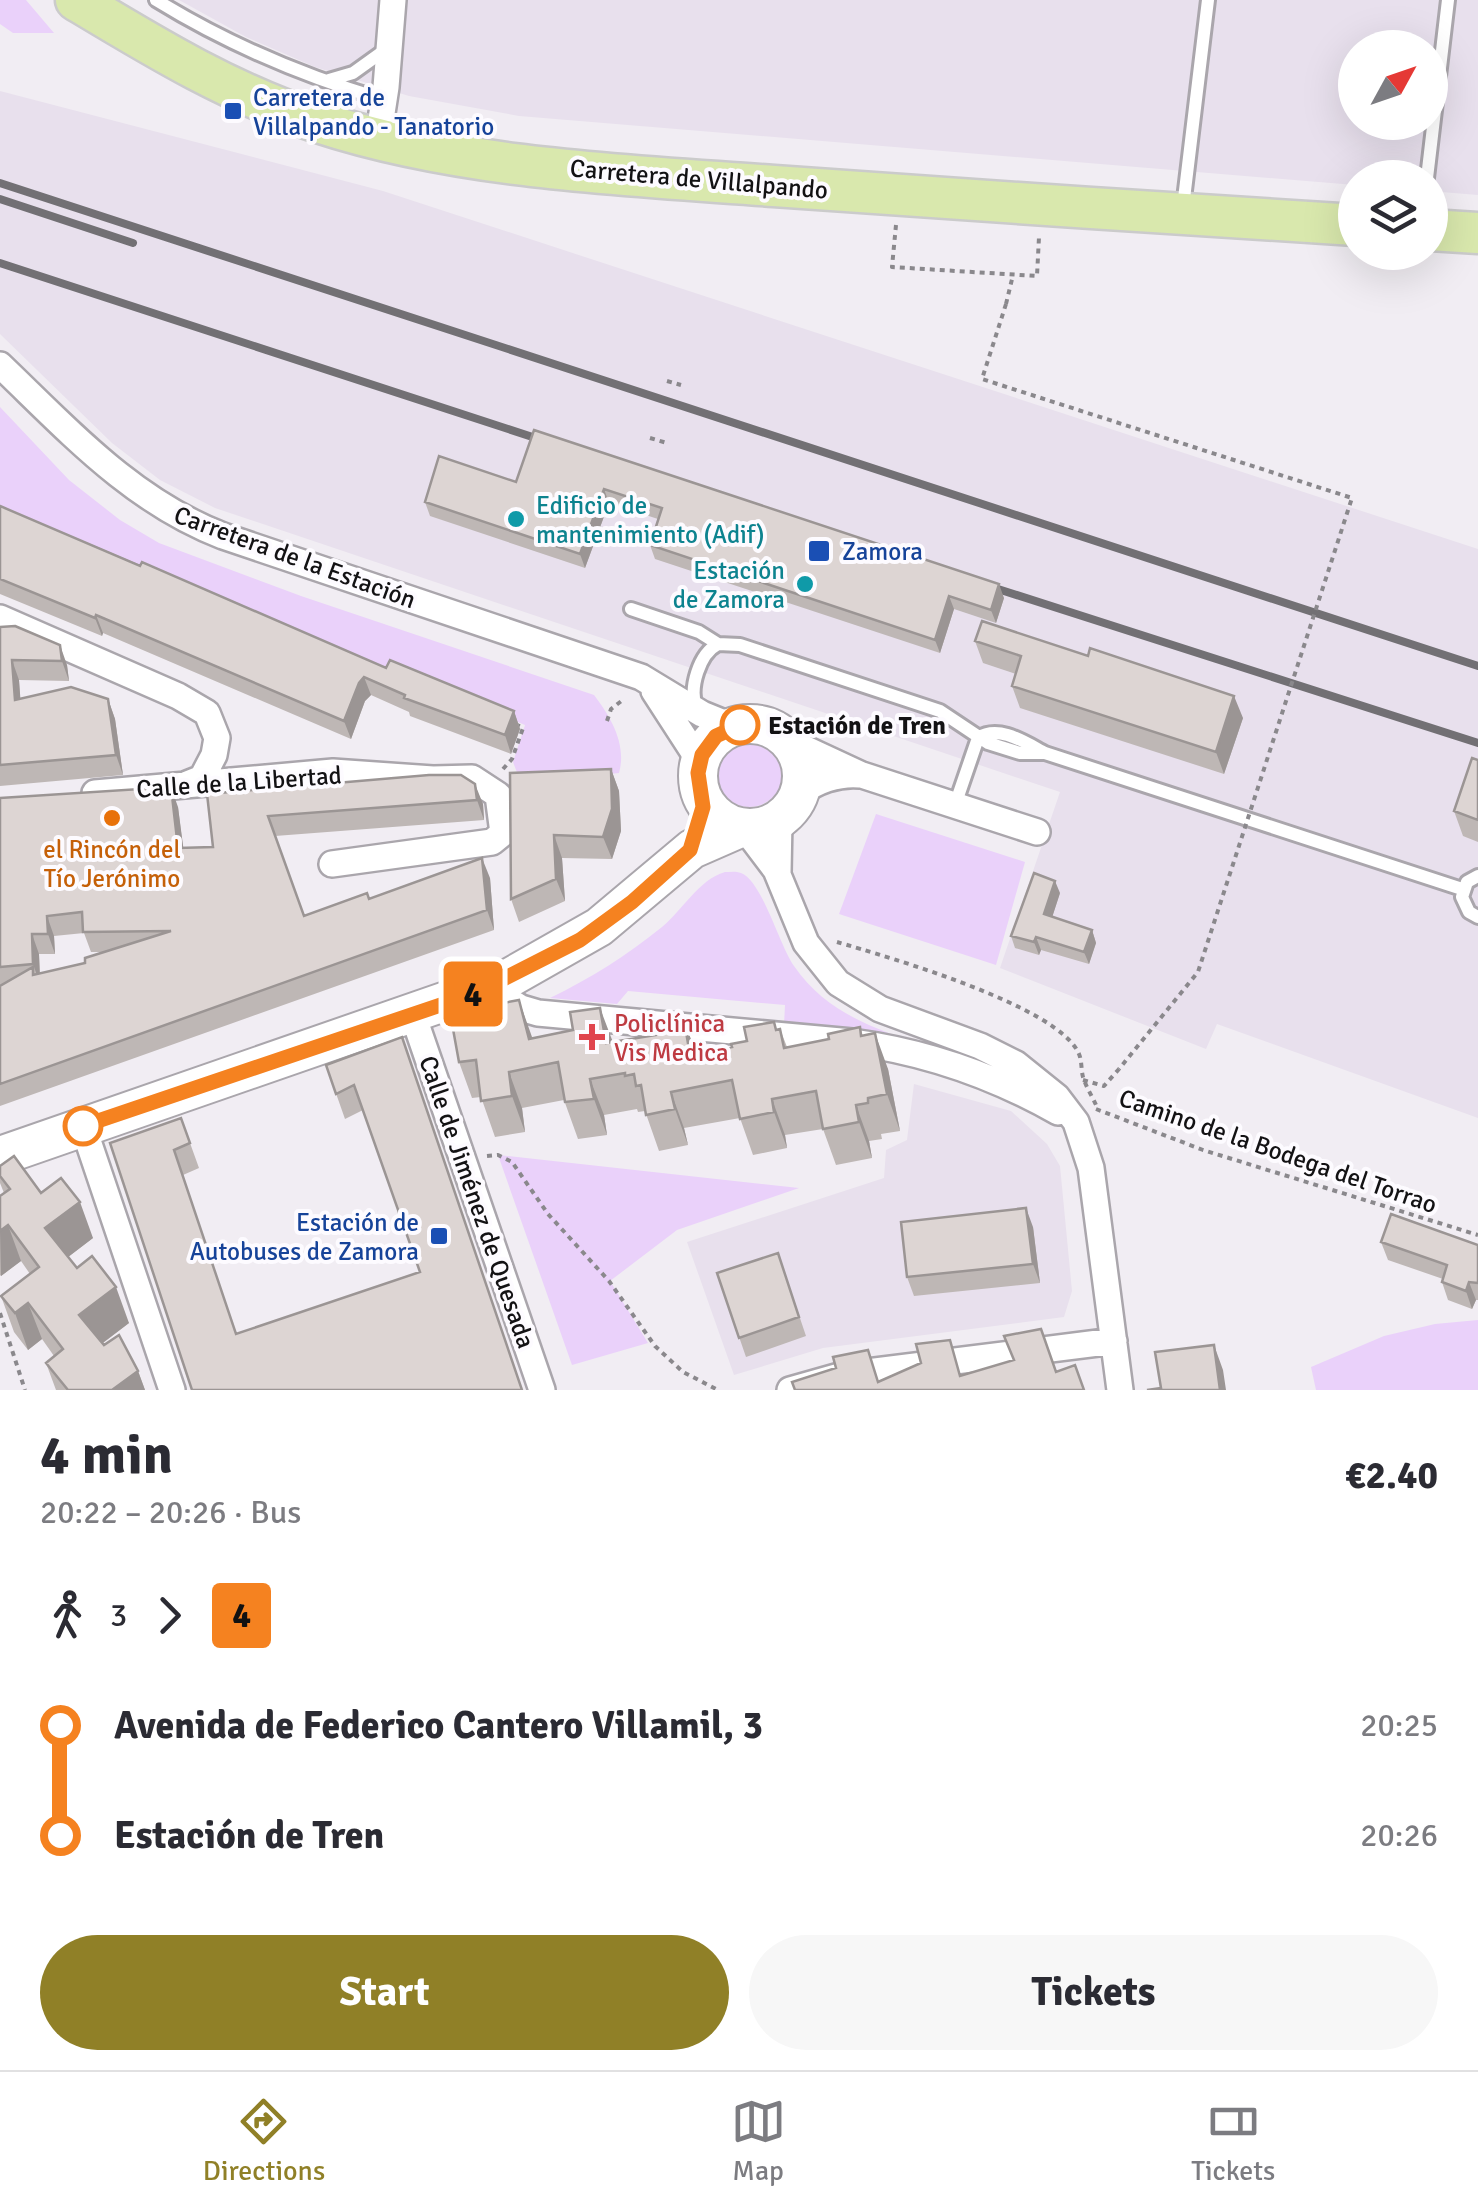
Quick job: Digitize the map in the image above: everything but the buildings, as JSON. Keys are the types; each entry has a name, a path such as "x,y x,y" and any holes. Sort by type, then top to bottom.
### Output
{"main road":[{"name":"Carretera de Villalpando","path":"76,0 190,68 244,94 322,124 381,119 473,156 582,170 899,195 1338,224"},
{"path":"1448,231 1478,232"}],"street":[{"path":"381,119 393,0"},
{"name":"Carretera de la Estación","path":"0,365 116,476 190,523 718,721"},
{"path":"0,618 178,696 207,713 217,738 214,755 202,778 186,784"},
{"name":"Carretera de la Estación","path":"629,687 653,689 701,780"},
{"path":"690,850 698,829 701,780 718,721 767,726 791,742 865,776 1037,832"},
{"path":"791,742 802,766 766,818 780,878 799,930 824,969 854,995 896,1016 1006,1058 1036,1078 1074,1120 1091,1168 1120,1390"},
{"name":"Calle de la Libertad","path":"74,795 333,772 472,778 486,787"},
{"path":"0,1156 489,988 599,928 690,850 766,818 813,784 837,776 865,776"},
{"path":"701,780 718,816 766,818"},
{"path":"332,864 492,842 502,833 498,794 486,787"},
{"path":"489,988 521,1008 538,1013 838,1040 902,1050 1006,1084 1074,1120"},
{"name":"Calle de Jiménez de Quesada","path":"413,1014 542,1390"},
{"path":"83,1126 172,1390"},
{"path":"790,1390 833,1377 1114,1341"}],"lane":[{"path":"156,0 238,47 320,81 381,119"},
{"path":"1182,215 1208,0"},
{"path":"1430,160 1448,0"},
{"path":"320,81 343,78 363,68 381,55 391,40"},
{"path":"632,610 699,632 718,644 740,645 940,711 978,738"},
{"path":"718,644 705,654 694,689 694,703 718,721"},
{"path":"956,806 978,738 986,732 997,733 1027,742 1045,753 1462,889"},
{"path":"1462,889 1478,876"},
{"path":"1462,889 1464,905 1478,917"}],"path":[{"path":"899,195 892,267 1037,276 1041,206"},
{"path":"1014,275 982,379 1352,498 1198,972 1104,1086 1083,1080"},
{"path":"667,380 681,385"},
{"path":"650,438 667,442"},
{"path":"607,722 611,709 629,687"},
{"path":"486,787 512,759 523,728 505,720"},
{"path":"799,930 990,993 1036,1016 1079,1052 1083,1080 1098,1109"},
{"name":"Camino de la Bodega del Torrao","path":"1074,1120 1098,1109 1203,1150 1374,1206 1478,1235"},
{"path":"463,1159 498,1155 512,1162 548,1214 610,1281 655,1346 684,1372 718,1390"},
{"path":"0,1313 25,1390"}],"shaded area":[{"path":"0,0 26,0 54,33 13,33 0,24"},
{"path":"179,0 1478,0 1478,195 1448,192 1448,160 1338,160 1338,184 519,116 409,96 315,67 246,37"},
{"path":"0,91 383,191 1478,549 1478,1118 1217,1024 1206,1049 1000,968 1060,792 215,508 160,480 112,443 0,334"},
{"path":"0,407 69,480 120,520 159,543 301,596 594,695 616,732 621,752 619,773 521,783 513,762 525,725 0,507"},
{"path":"749,739 773,749 783,773 773,797 749,807 725,797 715,773 725,749"},
{"path":"876,814 1025,862 996,965 839,914"},
{"path":"725,872 749,878 794,966 822,997 855,1018 931,1048 784,1025 785,1005 628,991 617,1004 550,998 635,948 670,920 707,882"},
{"path":"914,1084 1011,1111 1047,1144 1060,1166 1072,1291 1064,1317 823,1348 734,1375 687,1242 884,1178 886,1150 907,1140"},
{"path":"498,1155 799,1188 677,1230 610,1281 648,1343 572,1365"},
{"path":"1478,1320 1478,1390 1316,1390 1311,1367 1384,1336 1435,1324"}],"railway":[{"path":"0,183 1478,666"},
{"path":"0,199 133,243"},
{"path":"0,263 560,446"},
{"path":"973,581 1478,743"}],"bus line":[{"name":"4","path":"83,1126 476,993 580,940 632,902 690,850 703,807 698,773 702,755 716,736 740,725"}],"place":[{"name":"Carretera de Villalpando - Tanatorio","path":"233,111"},
{"name":"Edificio de mantenimiento (Adif)","path":"516,519"},
{"name":"Zamora","path":"819,551"},
{"name":"Estación de Zamora","path":"805,584"},
{"name":"Estación de Tren","path":"740,725"},
{"name":"el Rincón del Tío Jerónimo","path":"112,818"},
{"name":"Policlínica Vis Medica","path":"592,1037"},
{"name":"Estación de Autobuses de Zamora","path":"439,1236"}]}
